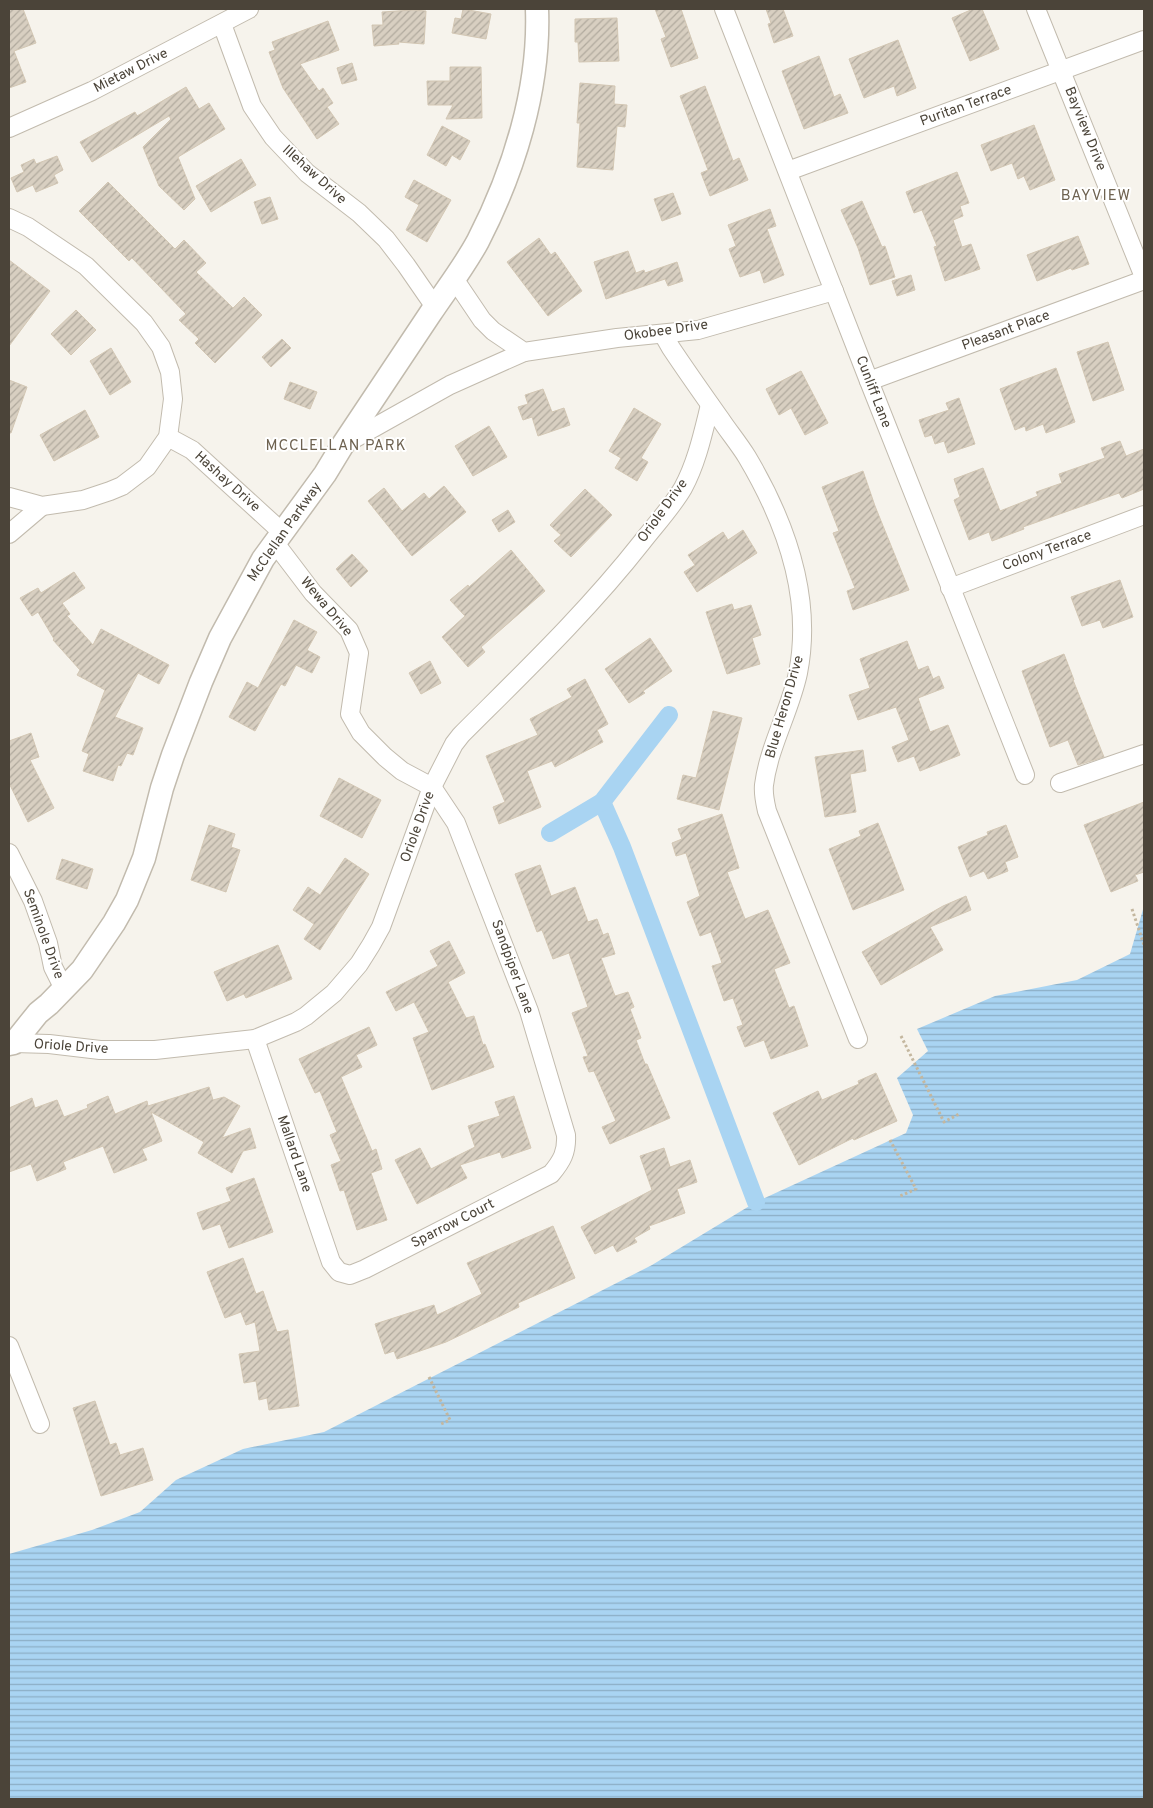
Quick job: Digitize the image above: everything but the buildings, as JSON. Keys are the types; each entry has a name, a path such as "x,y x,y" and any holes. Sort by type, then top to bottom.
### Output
{"street":[{"name":"Mietaw Drive","path":"9,128 92,92 249,9"},
{"name":"McClellan Parkway","path":"11,1044 38,1013 82,970 102,944 127,900 144,858 162,788 173,755 201,682 242,595 263,559 325,474 435,307 455,280 481,234 511,164 522,127 536,53 537,9"},
{"name":"Cunliff Lane","path":"724,9 950,588 1025,774"},
{"name":"Bayview Drive","path":"1036,9 1144,279"},
{"name":"Illehaw Drive","path":"222,24 252,106 273,137 307,173 359,213 386,239 435,307"},
{"name":"Puritan Terrace","path":"788,170 1144,40"},
{"path":"9,218 36,232 86,266 130,307 156,338 167,364 173,398 168,437 148,467 122,486 83,500 42,506 9,497"},
{"name":"Pleasant Place","path":"869,381 1144,279"},
{"path":"455,280 482,320 493,331 524,352"},
{"name":"Okobee Drive","path":"342,446 450,385 524,352 617,338 698,330 834,291"},
{"name":"Blue Heron Drive","path":"663,334 670,348 746,456 768,496 789,549 798,578 803,632 802,650 797,676 771,755 764,785 764,795 767,811 858,1038"},
{"name":"Oriole Drive","path":"11,1044 49,1044 100,1050 155,1050 255,1039 296,1022 334,993 360,964 380,927 432,787 454,744 577,618 630,557 673,502 689,475 696,458 710,405"},
{"name":"Hashay Drive","path":"168,437 192,450 279,538"},
{"path":"9,534 42,506"},
{"name":"Colony Terrace","path":"950,588 1144,515"},
{"name":"Wewa Drive","path":"279,538 314,593 349,630 359,653 350,714 361,733 385,757 402,770 432,787"},
{"path":"1060,783 1144,754"},
{"name":"Sandpiper Lane","path":"432,787 456,823 496,922 529,1012 566,1135 564,1157"},
{"name":"Seminole Drive","path":"9,853 33,901 48,943 53,967 64,989"},
{"name":"Mallard Lane","path":"255,1039 331,1262 335,1268"},
{"name":"Sparrow Court","path":"335,1268 339,1272 350,1274 365,1269 551,1174 564,1157"},
{"path":"9,1346 40,1424"}],"path":[{"path":"1132,909 1144,945"},
{"path":"901,1036 944,1122 959,1114"},
{"path":"890,1140 916,1189 900,1196"},
{"path":"429,1377 450,1420 439,1425"}],"water":[{"path":"1144,906 1144,1799 9,1799 9,1554 92,1530 140,1512 176,1480 243,1449 324,1432 652,1265 756,1202 906,1133 913,1115 897,1078 928,1051 917,1029 995,996 1077,980 1130,954"}],"waterway":[{"path":"550,833 602,802 669,715"},
{"path":"602,802 622,847 756,1202"}],"district":[{"name":"BAYVIEW","path":"1096,196"},
{"name":"MCCLELLAN PARK","path":"336,446"}]}
